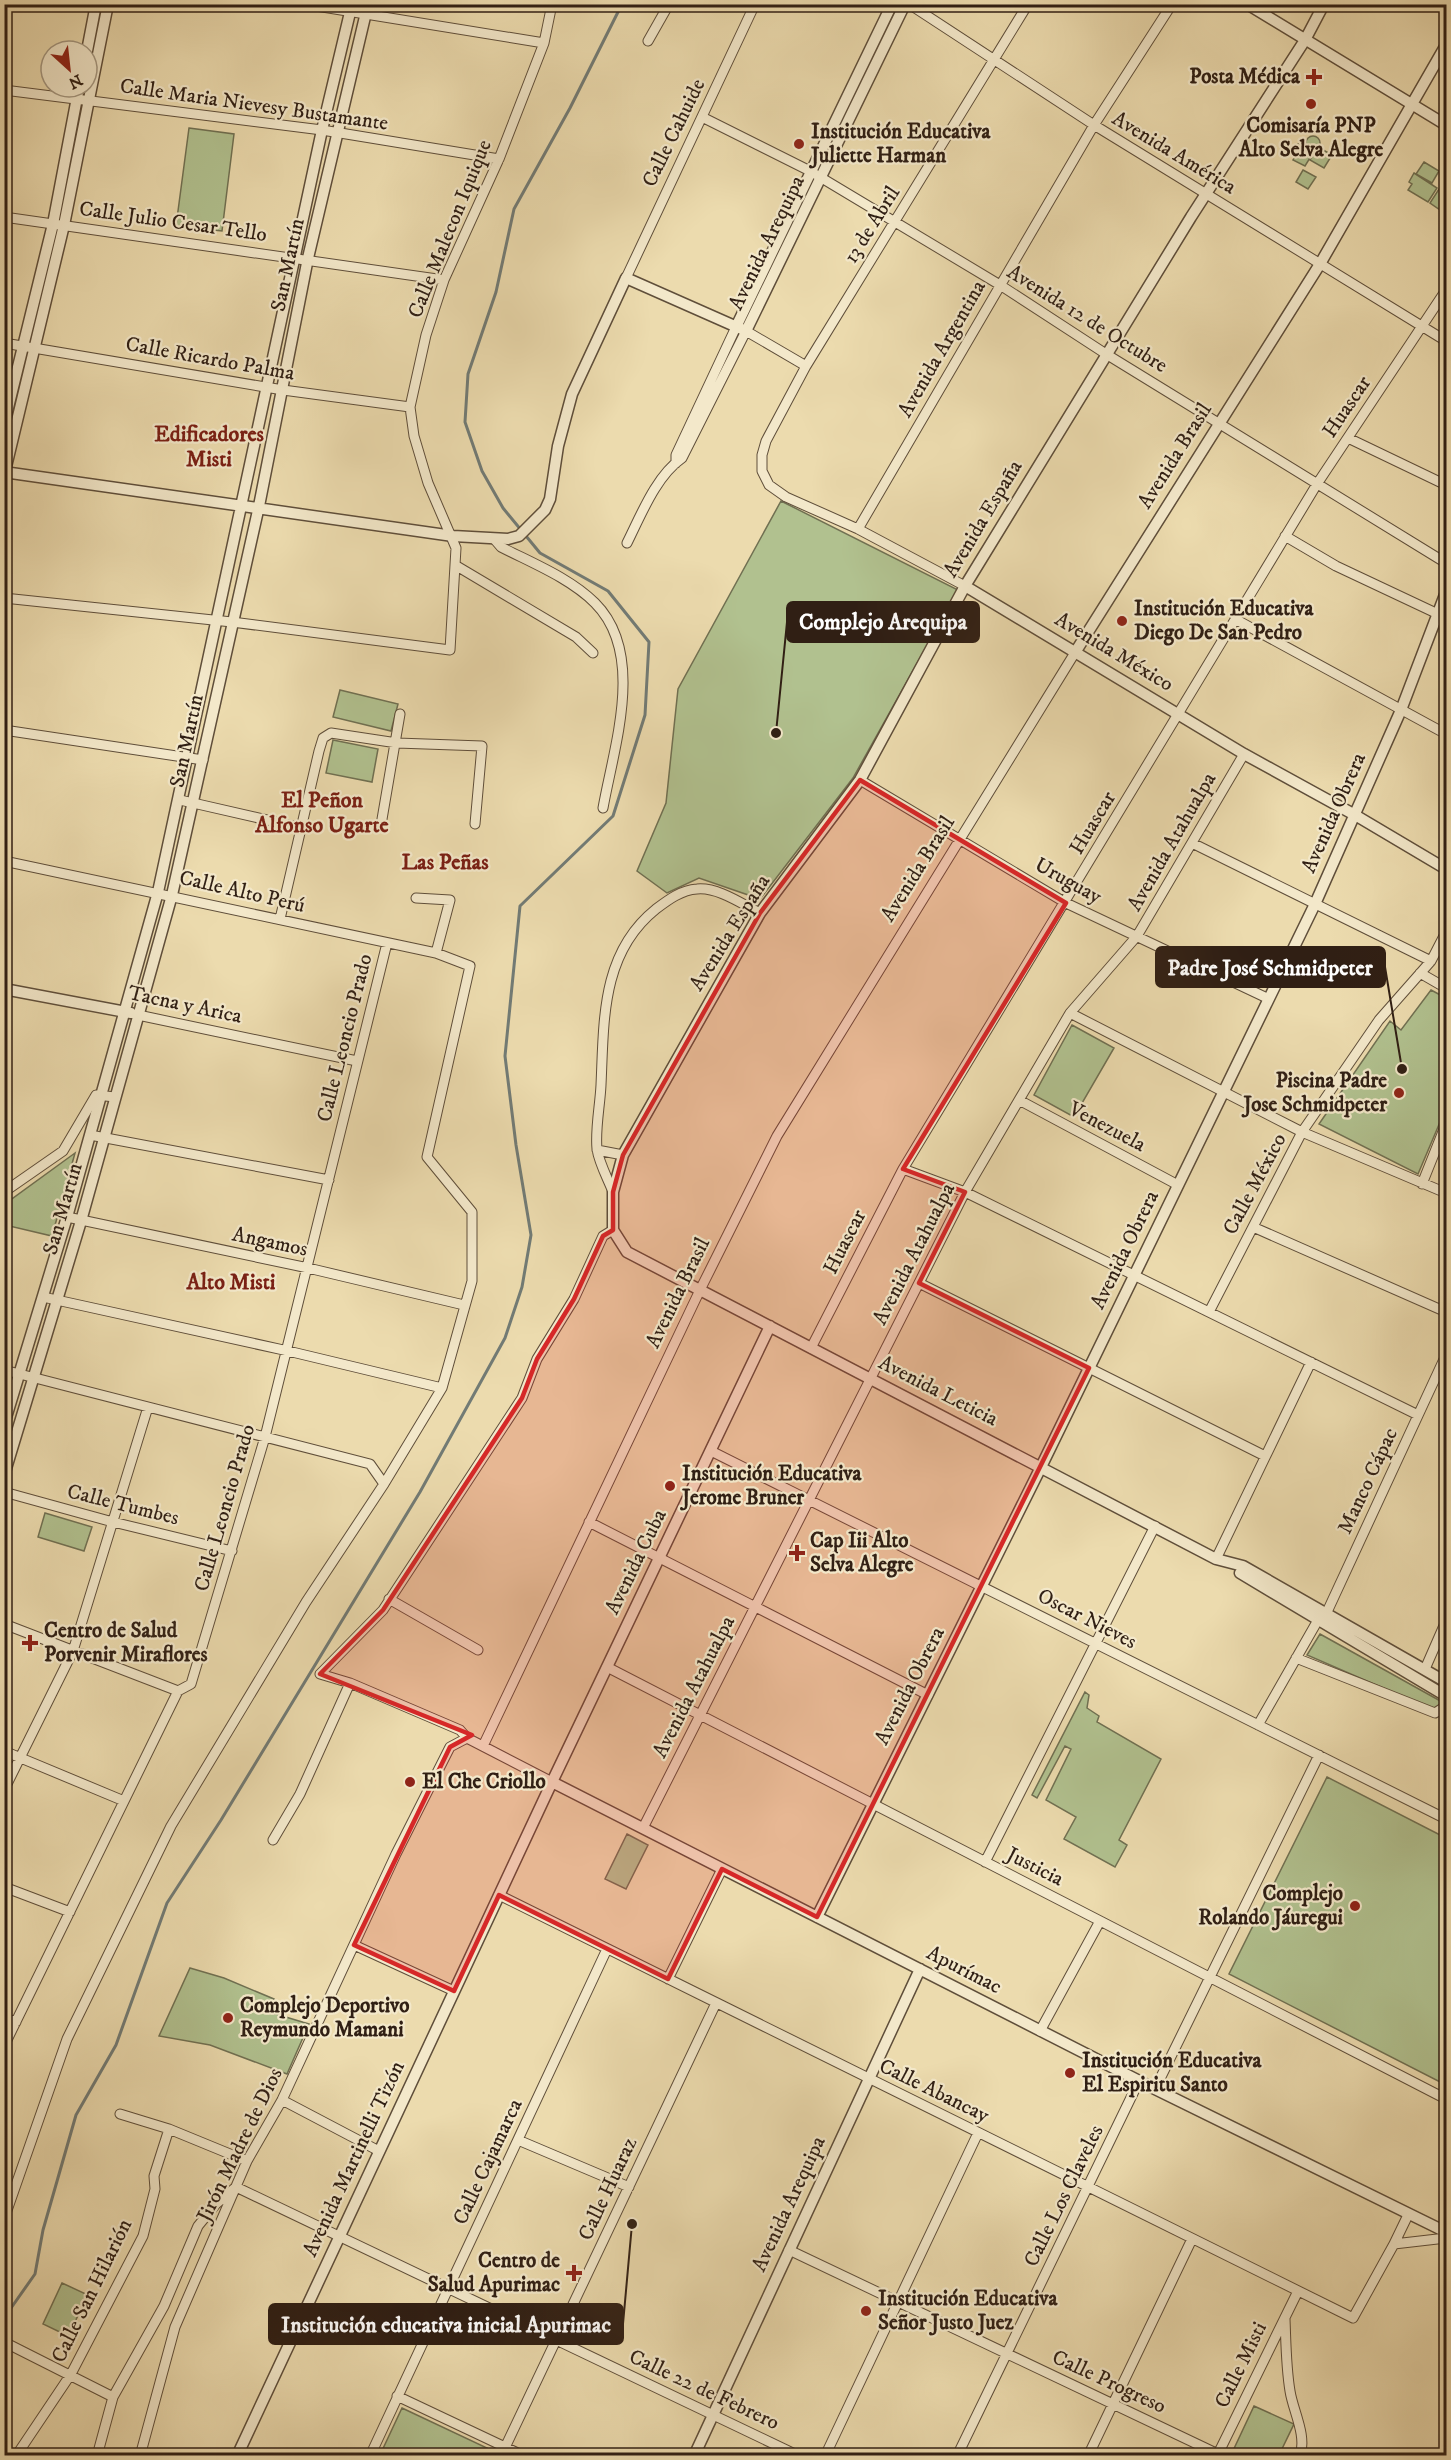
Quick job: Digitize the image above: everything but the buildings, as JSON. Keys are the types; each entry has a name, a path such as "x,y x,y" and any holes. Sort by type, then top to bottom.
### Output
{"street":[{"path":"89,39 96,4"},
{"path":"4,424 28,346 59,225 82,100 108,4"},
{"path":"304,4 367,9 544,43"},
{"name":"Calle Malecon Iquique","path":"453,536 428,483 414,436 410,407 426,335 444,279 499,159 544,43 552,4"},
{"path":"648,41 669,4"},
{"name":"Calle Cahuide","path":"626,278 755,4"},
{"name":"Avenida Arequipa","path":"627,543 652,495 676,463 676,455 741,329 892,4"},
{"name":"Avenida Arequipa","path":"815,174 907,4"},
{"name":"Avenida América","path":"907,4 1094,125 1446,341"},
{"name":"13 de Abril","path":"762,471 766,441 806,366 1028,4"},
{"name":"Avenida Argentina","path":"858,529 1094,125 1172,4"},
{"path":"1248,4 1446,125"},
{"name":"Avenida España","path":"613,1230 613,1192 623,1155 760,913 860,780 965,586 1106,354 1305,40 1324,4"},
{"name":"San Martín","path":"4,1424 67,1218 158,892 180,800 322,130 351,8"},
{"name":"San Martín","path":"4,1475 81,1221 172,895 259,506 308,258 367,9"},
{"name":"Avenida Brasil","path":"483,1746 700,1290 777,1136 1076,651 1320,264 1446,45"},
{"name":"Calle Maria Nievesy Bustamante","path":"4,90 322,130 499,159"},
{"path":"330,97 346,100"},
{"name":"Avenida 12 de Octubre","path":"702,117 815,174 896,222 1446,563"},
{"name":"Calle Julio Cesar Tello","path":"4,217 308,258 444,279"},
{"path":"28,346 5,473 495,540 519,536 545,510 550,499 558,446 572,394 626,278 741,329 806,366"},
{"path":"1424,327 1446,290"},
{"path":"285,303 299,305"},
{"name":"Huascar","path":"811,1348 903,1169 1066,903 1317,484 1424,327"},
{"name":"Calle Ricardo Palma","path":"4,343 283,390 410,407"},
{"path":"1348,438 1446,485"},
{"name":"Avenida México","path":"762,471 769,485 786,497 858,529 965,586 1244,754 1355,815 1446,869"},
{"path":"4,598 232,622 450,650 456,548 453,536"},
{"path":"1285,536 1336,566 1438,615"},
{"path":"495,540 501,548 557,576 594,602 611,622 620,644 625,686 603,808"},
{"path":"455,565 576,638 593,653"},
{"name":"Avenida Obrera","path":"817,1917 1041,1467 1267,998 1315,904 1401,710 1446,592"},
{"path":"1235,619 1446,734"},
{"path":"381,825 397,743 400,714"},
{"path":"4,730 203,760"},
{"path":"280,919 323,738 331,733 397,743 482,746 476,824"},
{"name":"Avenida Atahualpa","path":"643,1828 965,1192 1070,1013 1137,936 1244,754"},
{"name":"Uruguay","path":"860,780 1066,903 1267,998"},
{"path":"180,800 302,828"},
{"path":"1192,843 1431,961"},
{"name":"Calle Alto Perú","path":"4,861 436,953 470,966 427,1157 472,1212 472,1281 464,1305"},
{"path":"613,1192 597,1150 608,982 617,959 632,932 671,897 696,889 713,891 760,913"},
{"path":"416,898 450,900 436,953"},
{"name":"Calle México","path":"1209,1312 1302,1132 1379,1020 1431,961 1446,932"},
{"name":"Calle Leoncio Prado","path":"4,2046 178,1691 191,1684 232,1551 288,1351 387,943"},
{"path":"1420,973 1446,988"},
{"name":"Tacna y Arica","path":"4,989 357,1061"},
{"path":"1070,1013 1302,1132 1422,1185 1446,1193"},
{"path":"4,1192 63,1151 75,1135 93,1099 101,1094 115,1097"},
{"name":"Venezuela","path":"1019,1100 1178,1185"},
{"path":"1422,1185 1446,1124"},
{"path":"90,1135 328,1180"},
{"path":"597,1150 623,1155"},
{"path":"903,1169 965,1192 1418,1415"},
{"name":"Angamos","path":"67,1218 308,1268 464,1305"},
{"path":"1253,1227 1446,1312"},
{"path":"478,1650 389,1599 522,1398 537,1359 574,1299 603,1236 613,1230"},
{"name":"Avenida Leticia","path":"613,1230 627,1252 1216,1559 1243,1566 1446,1696"},
{"path":"919,1283 1265,1456"},
{"path":"43,1297 288,1351 442,1388"},
{"path":"4,2219 67,2039 171,1826 306,1602 384,1484 442,1388 464,1305"},
{"name":"Avenida Cuba","path":"552,1782 770,1326"},
{"name":"Manco Cápac","path":"1258,1725 1322,1616 1446,1355"},
{"path":"1216,1559 1311,1362"},
{"path":"4,1370 370,1464 384,1484"},
{"path":"4,1790 73,1651 148,1407"},
{"name":"Oscar Nieves","path":"711,1450 1446,1819"},
{"name":"Calle Tumbes","path":"4,1492 112,1522 232,1551"},
{"path":"589,1522 928,1695"},
{"path":"985,1862 1155,1526"},
{"name":"Apurímac","path":"389,1599 382,1610 320,1674 350,1683 460,1730 467,1738 920,1970 1446,2232"},
{"name":"Avenida Leticia","path":"1322,1616 1446,1682"},
{"path":"1425,1669 1446,1621"},
{"path":"4,1624 178,1691"},
{"path":"1296,1658 1435,1713 1446,1706"},
{"name":"Justicia","path":"607,1667 1446,2099"},
{"path":"273,1840 300,1794 350,1683"},
{"name":"Jirón Madre de Dios","path":"140,2456 175,2327 247,2161 282,2100 396,1854 450,1747 467,1738"},
{"path":"4,1751 21,1756 124,1801"},
{"path":"1155,2089 1319,1755"},
{"name":"Avenida Martinelli Tizón","path":"237,2456 552,1782"},
{"path":"668,1979 722,1869"},
{"path":"4,1887 70,1912"},
{"name":"Calle Abancay","path":"499,1895 1353,2318 1394,2244"},
{"path":"1041,2031 1100,1921"},
{"path":"354,1945 454,1991"},
{"name":"Calle Cajamarca","path":"370,2456 607,1949"},
{"name":"Avenida Arequipa","path":"694,2456 920,1970"},
{"name":"Calle Huaraz","path":"503,2451 716,2003"},
{"path":"4,2018 16,2022"},
{"name":"Calle Los Claveles","path":"957,2456 1139,2081"},
{"path":"282,2100 379,2151"},
{"path":"120,2114 169,2129 247,2161"},
{"name":"Calle San Hilarión","path":"16,2456 71,2374 143,2236 155,2189 154,2176 169,2129"},
{"path":"825,2456 978,2133"},
{"path":"518,2140 629,2187"},
{"path":"97,2456 113,2397 164,2306 198,2226 216,2204 236,2187"},
{"name":"Calle 22 de Febrero","path":"236,2187 799,2456"},
{"path":"1394,2244 1408,2215"},
{"path":"1394,2244 1446,2238"},
{"path":"1088,2456 1192,2239"},
{"name":"Calle Progreso","path":"789,2250 1217,2455"},
{"name":"Calle Misti","path":"1217,2455 1298,2291"},
{"path":"1285,2317 1290,2391 1298,2423 1302,2449 1300,2456"},
{"path":"4,2342 113,2397"},
{"path":"398,2397 503,2451 524,2456"}],"highlighted area":[{"path":"860,780 1066,903 903,1169 965,1192 919,1283 1089,1368 817,1917 722,1869 668,1979 499,1895 454,1991 354,1945 450,1747 472,1735 320,1674 383,1610 522,1398 537,1359 574,1299 603,1236 613,1230 613,1192 623,1155 760,913"}],"green space":[{"path":"189,128 234,134 222,231 176,226"},
{"path":"1313,136 1318,138 1320,143 1318,148 1313,150 1308,148 1306,143 1308,138"},
{"path":"1298,144 1313,153 1305,166 1293,160 1298,152 1294,149"},
{"path":"1318,147 1332,155 1324,168 1310,160"},
{"path":"1424,162 1439,171 1432,183 1416,174"},
{"path":"1303,170 1316,177 1308,189 1296,182"},
{"path":"1414,173 1437,188 1428,202 1408,190"},
{"path":"1439,189 1446,194 1446,214 1430,203"},
{"path":"781,501 958,590 853,778 760,899 699,878 667,893 637,871 666,803 678,689"},
{"path":"340,690 398,704 391,731 333,717"},
{"path":"333,740 378,749 372,782 326,773"},
{"path":"1431,990 1446,998 1446,1108 1418,1174 1319,1124 1390,1021 1401,1030"},
{"path":"1072,1025 1114,1048 1074,1117 1034,1095"},
{"path":"75,1153 52,1236 5,1225 5,1204"},
{"path":"45,1513 92,1527 84,1551 38,1537"},
{"path":"1320,1634 1444,1703 1436,1711 1307,1655"},
{"path":"1085,1692 1089,1695 1087,1708 1099,1716 1097,1722 1161,1759 1119,1840 1127,1845 1115,1867 1064,1839 1076,1817 1046,1800 1071,1749 1065,1746 1037,1798 1032,1795"},
{"name":"Complejo Rolando Jáuregui","path":"1327,1777 1446,1838 1446,2085 1229,1974"},
{"path":"627,1834 648,1845 626,1889 605,1879"},
{"name":"Complejo Deportivo Reymundo Mamani","path":"190,1968 224,1978 274,1999 269,2012 309,2024 287,2074 210,2045 159,2036"},
{"path":"62,2283 88,2295 68,2336 43,2324"},
{"path":"1254,2406 1294,2424 1279,2455 1231,2455"},
{"path":"402,2408 487,2448 483,2455 380,2455"}],"waterway":[{"path":"4,2318 35,2274 43,2230 76,2115 116,2045 167,1903 221,1820 420,1492 505,1338 522,1287 531,1235 516,1145 505,1056 520,906 613,816 645,715 649,642 608,591 540,553 503,508 482,471 465,422 468,374 496,292 514,209 570,108 622,4"}],"place":[{"name":"Posta Médica","path":"1314,77"},
{"name":"Comisaría PNP Alto Selva Alegre","path":"1311,104"},
{"name":"Institución Educativa Juliette Harman","path":"799,144"},
{"name":"Institución Educativa Diego De San Pedro","path":"1122,621"},
{"name":"Complejo Arequipa","path":"776,733"},
{"name":"Padre José Schmidpeter","path":"1402,1069"},
{"name":"Piscina Padre Jose Schmidpeter","path":"1399,1093"},
{"name":"Institución Educativa Jerome Bruner","path":"670,1486"},
{"name":"Cap Iii Alto Selva Alegre","path":"797,1553"},
{"name":"Centro de Salud Porvenir Miraflores","path":"30,1643"},
{"name":"El Che Criollo","path":"410,1782"},
{"name":"Complejo Rolando Jáuregui","path":"1355,1906"},
{"name":"Complejo Deportivo Reymundo Mamani","path":"228,2018"},
{"name":"Institución Educativa El Espiritu Santo","path":"1070,2073"},
{"name":"Institución educativa inicial Apurimac","path":"632,2224"},
{"name":"Centro de Salud Apurimac","path":"574,2273"},
{"name":"Institución Educativa Señor Justo Juez","path":"866,2311"}],"district":[{"name":"Edificadores Misti","path":"209,446"},
{"name":"El Peñon Alfonso Ugarte","path":"322,812"},
{"name":"Las Peñas","path":"445,862"},
{"name":"Alto Misti","path":"231,1282"}]}
